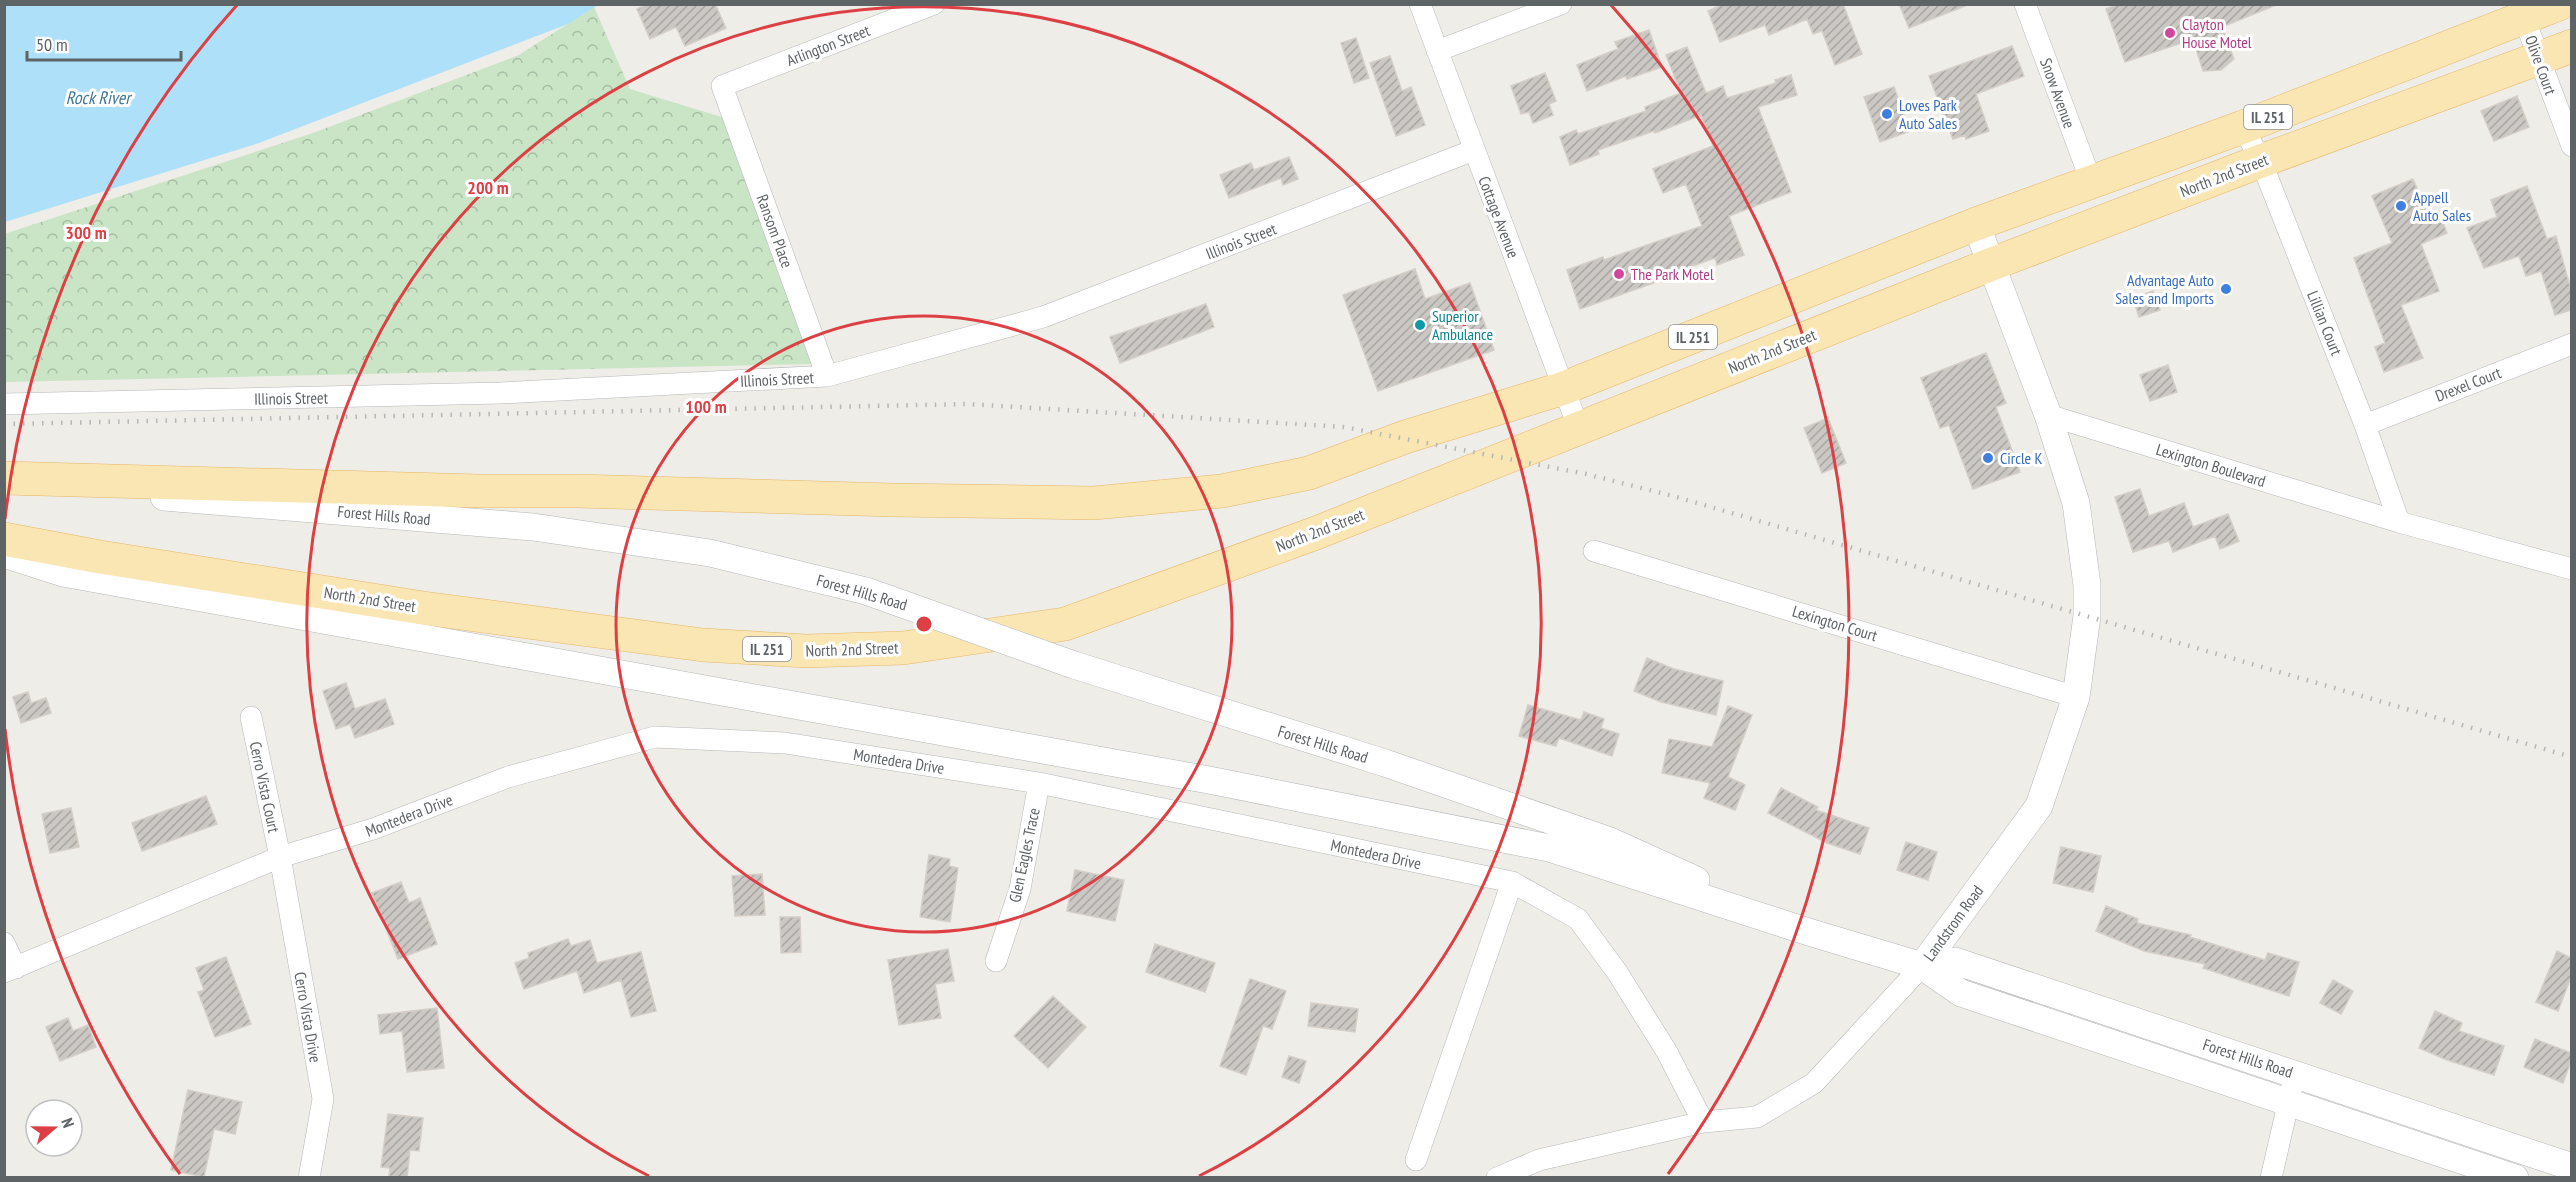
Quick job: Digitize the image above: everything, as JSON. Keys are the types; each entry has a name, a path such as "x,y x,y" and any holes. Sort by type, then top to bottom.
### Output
{"main road":[{"name":"IL 251","path":"4,478 479,491 577,491 893,501 1094,503 1222,491 1309,473 1405,437 1564,388 1976,224 2243,127 2559,4"},
{"name":"North 2nd Street","path":"4,539 100,557 423,608 703,645 806,651 903,648 1065,624 1316,532 2261,160 2571,46"}],"street":[{"name":"Arlington Street","path":"722,86 934,4"},
{"name":"Cottage Avenue","path":"1420,4 1579,429"},
{"path":"1437,51 1561,4"},
{"name":"Snow Avenue","path":"2025,4 2091,181"},
{"name":"Olive Court","path":"2524,18 2571,146"},
{"name":"Ransom Place","path":"722,86 827,376"},
{"name":"Lillian Court","path":"2243,127 2261,160 2365,425 2399,522"},
{"name":"Illinois Street","path":"4,404 501,393 827,376 1043,317 1474,150"},
{"path":"1976,224 2048,415"},
{"name":"Drexel Court","path":"2365,425 2571,344"},
{"name":"Lexington Boulevard","path":"2048,415 2399,522 2571,569"},
{"name":"Landstrom Road","path":"1497,1178 1539,1160 1702,1122 1757,1116 1814,1083 1922,966 2039,806 2076,697 2087,616 2087,585 2076,503 2048,415"},
{"name":"Forest Hills Road","path":"4,484 533,527 710,553 866,591 1074,665 1385,763 1610,841 1812,933"},
{"name":"Lexington Court","path":"1594,551 2076,697"},
{"name":"Forest Hills Road","path":"4,554 63,573 1209,780 1549,848 1922,966 1961,993 2515,1178"},
{"name":"Cerro Vista Court","path":"251,717 280,857"},
{"name":"Montedera Drive","path":"10,970 280,857 373,829 508,777 655,737 785,743 1039,783 1512,882 1578,919 1617,972 1667,1052 1702,1122"},
{"name":"Glen Eagles Trace","path":"996,961 1020,889 1039,783"},
{"name":"Cerro Vista Drive","path":"280,857 323,1099 309,1178"},
{"path":"1416,1160 1512,882"},
{"path":"4,943 10,970"},
{"name":"Forest Hills Road","path":"1922,966 1955,961 2571,1167"},
{"path":"2271,1178 2295,1074"}],"green space":[{"path":"594,7 630,89 728,119 811,364 5,382 4,234 313,133 519,55"}],"water":[{"name":"Rock River","path":"5,4 598,5 568,24 259,143 5,222"}],"building":[{"path":"647,4 715,4 726,28 685,46 676,27 650,39 637,9"},
{"path":"1724,4 1843,4 1862,54 1835,65 1822,31 1813,34 1807,19 1769,35 1765,25 1720,42 1708,11"},
{"path":"1899,4 1965,4 1965,6 1909,28"},
{"name":"Clayton House Motel","path":"2119,4 2276,5 2222,27 2234,59 2221,70 2203,71 2193,39 2125,62 2106,9"},
{"path":"1649,30 1662,67 1627,79 1626,76 1587,91 1577,65 1618,49 1615,42"},
{"path":"1356,38 1369,78 1354,83 1341,43"},
{"path":"2012,46 2024,76 1976,94 1989,131 1966,139 1965,135 1953,139 1929,76"},
{"path":"1687,47 1706,93 1723,86 1727,98 1776,83 1775,80 1791,75 1797,95 1758,107 1791,192 1729,216 1744,255 1717,265 1715,258 1580,309 1567,270 1603,257 1604,260 1702,226 1686,184 1663,193 1653,169 1713,146 1701,115 1655,133 1654,131 1598,150 1599,154 1570,165 1560,137 1576,130 1578,134 1646,111 1645,107 1681,93 1666,55"},
{"path":"1390,56 1402,91 1411,87 1425,125 1396,136 1370,63"},
{"path":"1545,73 1556,101 1549,104 1553,115 1533,123 1529,112 1521,114 1511,86"},
{"name":"Loves Park Auto Sales","path":"1894,87 1910,131 1880,142 1864,97"},
{"path":"2517,96 2529,127 2494,141 2481,111"},
{"path":"1289,157 1298,179 1283,185 1281,178 1229,198 1220,175 1251,163 1254,170"},
{"path":"2413,179 2430,219 2440,215 2447,233 2421,244 2439,291 2401,305 2423,358 2384,372 2375,347 2385,343 2354,258 2392,243 2372,196"},
{"path":"2527,186 2547,239 2556,236 2571,290 2571,310 2555,315 2541,271 2526,276 2519,256 2484,268 2467,228 2497,217 2491,200"},
{"name":"Superior Ambulance","path":"1415,269 1425,299 1470,283 1494,350 1378,391 1343,295"},
{"path":"2153,291 2160,310 2139,317 2133,298"},
{"path":"1206,304 1214,327 1120,363 1110,337"},
{"path":"1986,353 2006,403 1996,407 2020,472 1973,489 1949,425 1940,428 1921,378"},
{"path":"2168,365 2177,392 2150,401 2140,375"},
{"path":"1828,418 1846,463 1822,473 1804,428"},
{"path":"2140,489 2149,516 2184,503 2193,527 2228,514 2239,541 2220,549 2215,536 2173,552 2169,541 2133,552 2115,497"},
{"path":"1647,658 1674,669 1723,681 1716,715 1661,702 1634,691"},
{"path":"346,683 355,709 385,699 394,724 355,738 350,724 336,729 323,691"},
{"path":"28,692 31,703 46,698 51,713 21,723 13,697"},
{"path":"1528,705 1581,720 1584,712 1604,719 1601,728 1619,734 1612,756 1559,738 1556,746 1519,736"},
{"path":"1728,706 1752,715 1728,777 1745,785 1735,810 1704,798 1710,783 1662,773 1669,739 1712,747"},
{"path":"1781,788 1818,807 1816,810 1869,828 1860,854 1827,843 1768,813"},
{"path":"206,796 217,824 142,851 132,823"},
{"path":"71,808 79,847 50,853 42,814"},
{"path":"1906,842 1937,852 1928,880 1897,870"},
{"path":"2061,847 2101,856 2093,892 2053,883"},
{"path":"929,855 950,859 949,866 958,868 950,922 920,917"},
{"path":"1075,870 1124,880 1115,921 1067,911"},
{"path":"762,874 765,915 735,916 732,876"},
{"path":"401,882 409,903 420,898 437,944 398,959 372,893"},
{"path":"2106,906 2138,919 2137,923 2191,935 2190,937 2265,960 2268,953 2299,962 2289,996 2203,968 2205,964 2144,951 2096,931"},
{"path":"780,917 800,917 801,952 781,953"},
{"path":"568,939 571,946 590,940 597,963 641,952 656,1011 631,1017 621,980 584,993 577,971 524,989 515,963 529,958 528,953"},
{"path":"1155,944 1215,963 1205,992 1146,972"},
{"path":"948,949 954,981 935,984 941,1018 899,1025 888,960"},
{"path":"2557,951 2571,958 2571,977 2558,1011 2536,1002"},
{"path":"226,957 251,1024 215,1037 198,992 204,990 196,968"},
{"path":"1250,979 1286,991 1272,1029 1263,1026 1246,1075 1220,1066"},
{"path":"2333,980 2353,991 2341,1014 2320,1003"},
{"path":"1053,996 1086,1027 1048,1068 1014,1036"},
{"path":"1311,1003 1358,1009 1355,1032 1308,1026"},
{"path":"437,1008 444,1068 407,1072 402,1031 380,1034 378,1015"},
{"path":"2435,1011 2462,1023 2459,1031 2504,1046 2494,1075 2447,1060 2419,1048"},
{"path":"68,1018 73,1031 88,1025 96,1047 60,1061 46,1027"},
{"path":"2535,1039 2571,1053 2571,1061 2563,1083 2524,1067"},
{"path":"1289,1056 1306,1061 1299,1083 1282,1077"},
{"path":"188,1090 242,1102 235,1134 214,1129 204,1177 171,1170"},
{"path":"388,1114 423,1118 419,1151 410,1150 407,1178 389,1176 390,1168 381,1167"}],"railway":[{"path":"4,424 968,404 1344,427 1586,474 1673,496 2572,757"}],"place":[{"name":"Clayton House Motel","path":"2170,33"},
{"name":"Loves Park Auto Sales","path":"1887,114"},
{"name":"Appell Auto Sales","path":"2401,206"},
{"name":"The Park Motel","path":"1619,274"},
{"name":"Advantage Auto Sales and Imports","path":"2226,289"},
{"name":"Superior Ambulance","path":"1420,325"},
{"name":"Circle K","path":"1988,458"}]}
